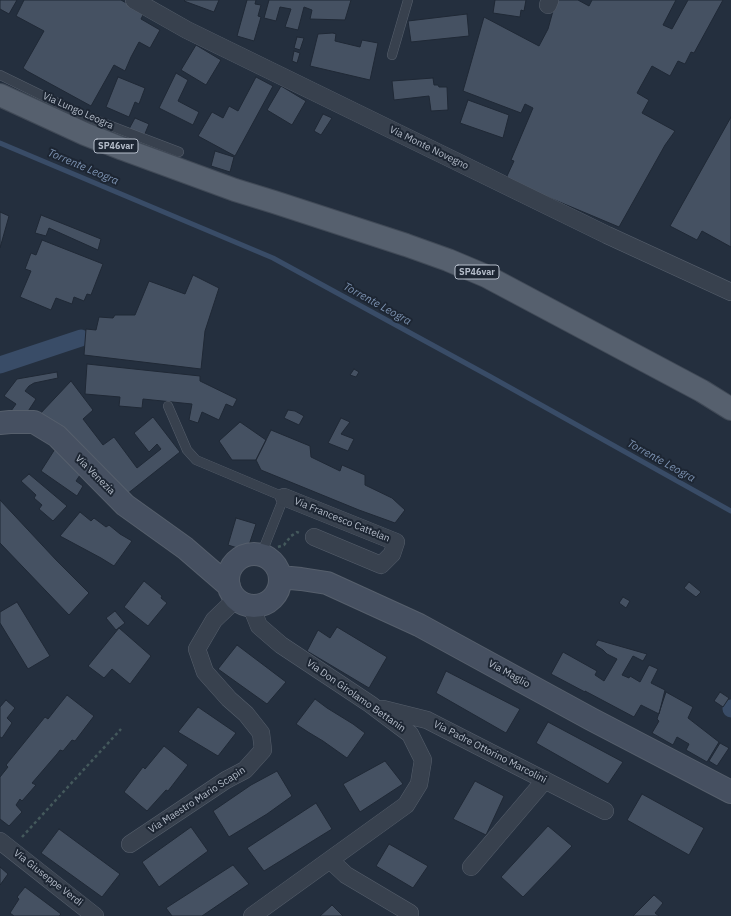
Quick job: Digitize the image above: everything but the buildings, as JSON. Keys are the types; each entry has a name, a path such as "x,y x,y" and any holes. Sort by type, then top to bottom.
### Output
{"main road":[{"name":"SP46var","path":"0,95 85,134 235,190 406,245 480,273 702,391 731,409"},
{"name":"SP46var","path":"702,391 731,402"}],"street":[{"name":"Via Monte Novegno","path":"134,0 187,30 600,232 729,292"},
{"name":"Via Venezia","path":"0,423 34,422 56,436 125,505 186,548 239,597"},
{"name":"Via Francesco Cattelan","path":"284,497 396,542 392,554 381,565 314,537"},
{"name":"Via Venezia","path":"186,548 236,561"},
{"path":"263,549 268,558 278,569 280,585 272,598 266,603 258,605 239,597 228,580 229,573 236,561 244,556 263,549"},
{"name":"Via Maglio","path":"280,577 327,583 419,625 591,719 731,792"},
{"name":"Via Don Girolamo Bettanin","path":"239,597 259,626 281,645 370,704 410,734 423,760 419,784 406,805 252,916"},
{"name":"Via Maestro Mario Scapin","path":"130,844 226,780 245,770 263,750 261,733 246,714 229,699 205,672 197,649 214,620 239,597"},
{"name":"Via Padre Ottorino Marcolini","path":"370,704 393,712 427,720 606,811"},
{"path":"471,867 545,780"},
{"name":"Via Giuseppe Verdi","path":"5,845 96,916"},
{"path":"330,860 346,875 410,913"}],"lane":[{"path":"392,55 408,0"},
{"name":"Via Lungo Leogra","path":"0,75 82,115 179,152"},
{"name":"Via Francesco Cattelan","path":"168,406 187,450 196,460 284,497 263,549"}],"path":[{"path":"263,549 277,548 284,544 290,536 297,532 314,537"},
{"path":"5,845 121,729"}],"waterway":[{"name":"Torrente Leogra","path":"0,143 273,258 491,377 731,511"},
{"path":"0,365 81,338"}]}
